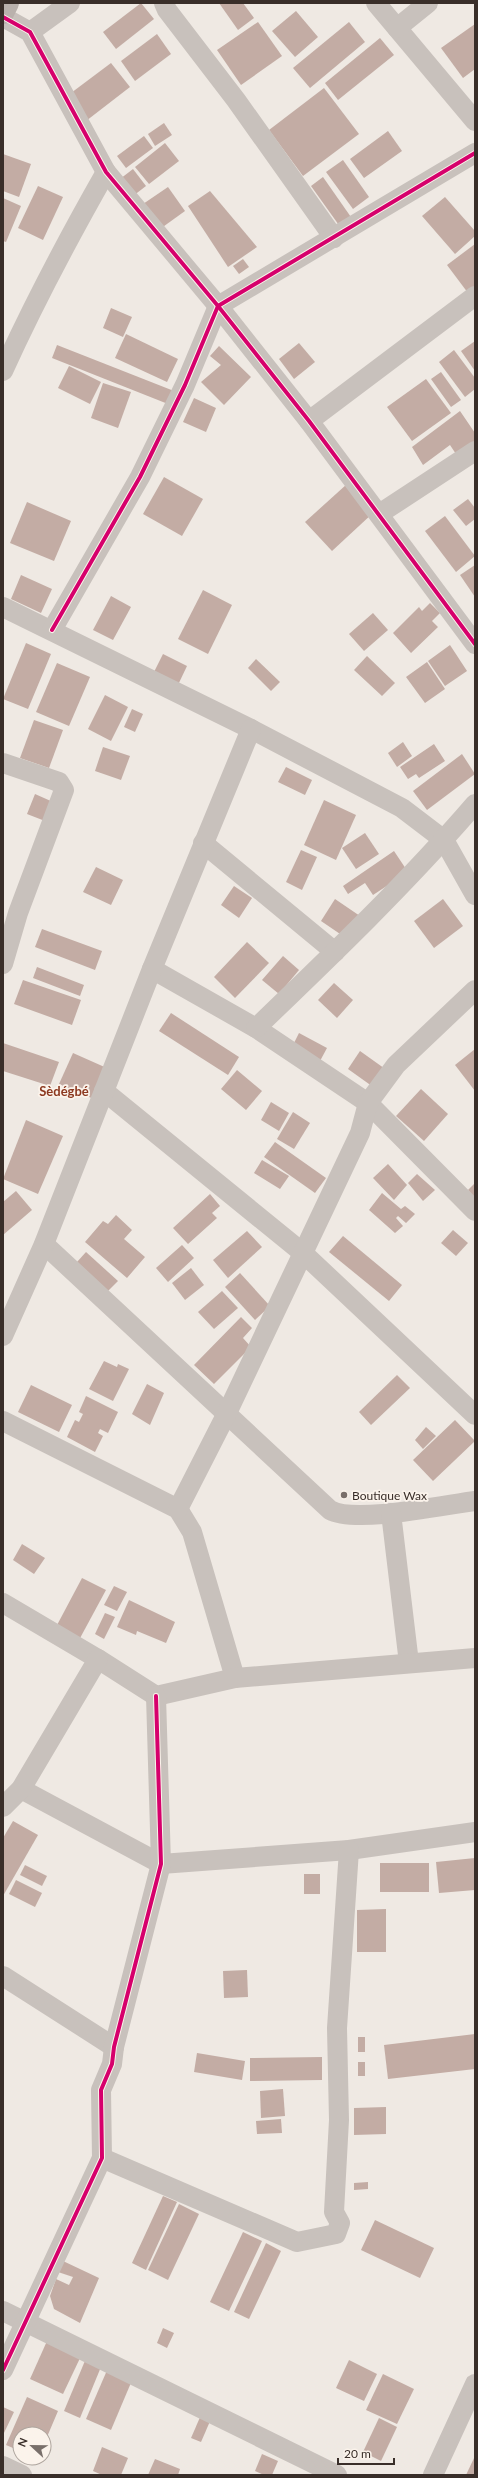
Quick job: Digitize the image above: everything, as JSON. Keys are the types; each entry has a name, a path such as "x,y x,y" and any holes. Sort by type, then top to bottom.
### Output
{"main road":[{"path":"3,13 8,3"}],"street":[{"path":"30,32 70,3"},
{"path":"164,3 167,10 236,100 334,238"},
{"path":"376,3 475,121"},
{"path":"397,28 428,3"},
{"path":"3,17 30,32 106,172 218,306 309,421 473,638"},
{"path":"52,630 140,477 185,385 218,306 475,153"},
{"path":"3,371 36,300 106,172"},
{"path":"309,421 475,296"},
{"path":"379,514 475,451"},
{"path":"3,607 251,729 402,808 444,840 475,895"},
{"path":"3,1336 44,1244 152,969 251,729"},
{"path":"3,763 59,782 64,790 11,910 3,964"},
{"path":"256,1028 335,952 444,840 475,804"},
{"path":"203,843 335,952"},
{"path":"152,969 256,1028 368,1103 475,1211"},
{"path":"178,1509 227,1412 360,1133 368,1103 396,1065 475,990"},
{"path":"104,1091 303,1253 475,1415"},
{"path":"44,1244 227,1412 330,1510 343,1516 391,1512 475,1501"},
{"path":"3,1421 178,1509 192,1532 236,1678"},
{"path":"391,1512 409,1663"},
{"path":"3,1603 98,1659 156,1696 236,1678 475,1658"},
{"path":"3,1807 21,1789 98,1659"},
{"path":"3,2370 102,2158 101,2090 112,2064 114,2046 161,1864 156,1696"},
{"path":"21,1789 161,1864 349,1850 475,1832"},
{"path":"102,2158 297,2242 336,2234 340,2223 334,2212 339,2120 337,2028 349,1850"},
{"path":"3,1976 114,2046"},
{"path":"3,2311 337,2475"},
{"path":"432,2475 475,2384"},
{"path":"3,2466 22,2475"}],"building":[{"path":"141,3 154,19 116,49 103,32"},
{"path":"219,3 243,3 254,18 238,30"},
{"path":"296,11 318,37 295,57 272,31"},
{"path":"258,22 282,56 241,85 217,50"},
{"path":"349,22 365,42 310,88 293,68"},
{"path":"475,24 475,69 463,78 441,48"},
{"path":"157,34 171,54 135,81 121,61"},
{"path":"380,38 394,55 338,100 325,83"},
{"path":"111,63 130,87 86,121 67,96"},
{"path":"324,88 359,134 303,176 269,130"},
{"path":"164,123 172,135 155,146 148,134"},
{"path":"388,131 402,151 364,178 350,159"},
{"path":"144,136 153,148 126,168 117,156"},
{"path":"165,143 179,161 149,184 135,167"},
{"path":"3,154 31,164 19,197 3,191"},
{"path":"343,160 369,197 353,209 326,172"},
{"path":"133,169 146,186 133,196 120,179"},
{"path":"323,177 353,220 341,228 311,186"},
{"path":"38,186 63,197 43,240 18,228"},
{"path":"168,187 185,211 160,229 143,204"},
{"path":"210,191 257,247 228,267 188,206"},
{"path":"445,197 475,231 475,236 455,254 422,216"},
{"path":"3,198 21,206 6,242 3,241"},
{"path":"475,244 475,288 468,293 447,265"},
{"path":"243,259 249,267 239,274 233,266"},
{"path":"111,308 132,317 123,337 103,328"},
{"path":"126,334 178,359 167,382 115,358"},
{"path":"475,341 475,371 461,351"},
{"path":"299,343 315,362 294,379 279,359"},
{"path":"57,345 174,391 168,404 52,358"},
{"path":"219,346 251,377 224,405 201,382 221,365 210,356"},
{"path":"454,350 475,378 475,389 465,397 439,362"},
{"path":"69,366 101,382 90,404 58,388"},
{"path":"441,372 461,400 451,407 431,379"},
{"path":"426,379 451,413 412,441 387,407"},
{"path":"103,383 131,392 118,428 91,418"},
{"path":"194,398 216,408 206,432 183,422"},
{"path":"460,411 475,433 475,441 456,454 450,445 423,465 412,447"},
{"path":"164,477 203,499 182,536 143,514"},
{"path":"347,484 373,513 332,551 305,522"},
{"path":"468,499 475,508 475,519 466,526 453,510"},
{"path":"27,502 71,521 54,561 10,543"},
{"path":"445,516 475,556 456,572 425,531"},
{"path":"475,565 475,597 460,575"},
{"path":"21,575 52,589 41,613 11,599"},
{"path":"203,590 232,605 208,654 178,639"},
{"path":"111,596 131,607 113,640 93,630"},
{"path":"430,603 440,613 432,621 438,627 411,653 393,633 419,607 422,611"},
{"path":"373,613 388,630 364,651 349,634"},
{"path":"26,643 51,654 28,709 3,699"},
{"path":"450,645 467,671 445,686 428,661"},
{"path":"163,654 187,666 177,687 153,674"},
{"path":"367,656 395,683 382,696 354,670"},
{"path":"256,659 280,682 271,691 248,668"},
{"path":"427,662 445,689 425,703 406,677"},
{"path":"57,663 90,677 69,726 36,712"},
{"path":"105,695 128,707 111,741 88,729"},
{"path":"132,709 143,714 135,732 124,727"},
{"path":"34,720 63,730 49,768 20,758"},
{"path":"403,742 412,756 397,767 388,753"},
{"path":"434,744 445,761 419,778 416,774 408,779 400,767"},
{"path":"103,747 130,756 121,780 95,771"},
{"path":"462,754 475,774 427,810 413,791"},
{"path":"286,767 312,780 305,795 278,782"},
{"path":"35,794 53,802 45,821 27,814"},
{"path":"324,800 356,815 336,860 304,845"},
{"path":"365,833 379,854 356,869 342,848"},
{"path":"301,850 317,857 302,890 286,882"},
{"path":"394,851 408,872 373,895 365,883 348,894 343,886"},
{"path":"96,867 123,880 111,905 83,892"},
{"path":"234,886 252,898 239,918 221,905"},
{"path":"335,899 360,916 346,938 321,921"},
{"path":"443,899 463,926 434,948 414,921"},
{"path":"42,929 102,951 95,970 35,947"},
{"path":"247,942 269,963 235,998 214,977"},
{"path":"283,956 299,970 279,994 262,980"},
{"path":"37,967 84,985 80,996 33,978"},
{"path":"23,980 81,1000 72,1025 14,1004"},
{"path":"334,983 353,1000 337,1018 318,1000"},
{"path":"171,1013 239,1057 228,1075 159,1031"},
{"path":"299,1033 327,1048 320,1061 292,1047"},
{"path":"3,1043 59,1062 50,1086 3,1071"},
{"path":"475,1049 475,1091 455,1065"},
{"path":"360,1051 388,1071 376,1089 348,1069"},
{"path":"73,1053 109,1069 96,1100 59,1084"},
{"path":"237,1070 262,1091 246,1110 221,1089"},
{"path":"421,1089 448,1114 424,1141 396,1116"},
{"path":"271,1102 289,1113 279,1131 261,1120"},
{"path":"293,1112 310,1123 294,1149 277,1139"},
{"path":"26,1120 63,1136 38,1194 3,1179"},
{"path":"275,1142 326,1178 315,1193 264,1157"},
{"path":"262,1160 289,1176 280,1189 254,1173"},
{"path":"388,1164 407,1185 394,1200 373,1178"},
{"path":"417,1174 435,1190 423,1201 408,1183"},
{"path":"475,1183 475,1198 468,1190"},
{"path":"16,1191 32,1210 3,1235 3,1202"},
{"path":"382,1193 401,1209 405,1206 415,1214 406,1223 398,1216 396,1218 403,1226 395,1233 369,1210"},
{"path":"210,1194 220,1206 212,1213 217,1218 188,1244 173,1228"},
{"path":"116,1215 132,1230 124,1239 145,1257 127,1278 85,1242 103,1221 108,1224"},
{"path":"453,1230 468,1243 456,1256 441,1243"},
{"path":"247,1231 262,1247 228,1278 213,1260"},
{"path":"343,1236 402,1285 389,1301 329,1252"},
{"path":"182,1245 194,1258 168,1282 156,1268"},
{"path":"86,1252 118,1281 108,1291 77,1262"},
{"path":"191,1268 204,1285 185,1300 172,1283"},
{"path":"240,1273 270,1306 255,1320 225,1287"},
{"path":"222,1291 238,1308 214,1329 198,1312"},
{"path":"241,1317 252,1328 243,1338 251,1347 214,1384 194,1365"},
{"path":"104,1361 117,1367 118,1364 129,1369 113,1401 89,1389"},
{"path":"397,1375 410,1388 371,1425 359,1412"},
{"path":"147,1384 164,1393 150,1425 132,1414"},
{"path":"31,1385 72,1405 59,1432 18,1412"},
{"path":"86,1396 118,1412 108,1433 100,1429 98,1433 103,1436 95,1452 67,1437 75,1420 79,1422 83,1414 79,1412"},
{"path":"455,1420 475,1441 433,1481 413,1460"},
{"path":"426,1427 436,1436 423,1449 415,1440"},
{"path":"22,1544 45,1558 34,1574 13,1560"},
{"path":"82,1578 106,1590 79,1640 56,1627"},
{"path":"114,1586 127,1592 117,1611 104,1605"},
{"path":"129,1600 175,1622 166,1643 137,1631 136,1635 117,1627"},
{"path":"105,1613 115,1617 104,1639 95,1634"},
{"path":"13,1821 38,1835 3,1896 3,1838"},
{"path":"475,1858 475,1890 439,1893 436,1862"},
{"path":"380,1863 429,1863 429,1892 380,1892"},
{"path":"25,1865 47,1876 42,1886 20,1875"},
{"path":"304,1874 320,1874 320,1894 304,1894"},
{"path":"16,1880 42,1893 35,1907 9,1894"},
{"path":"386,1909 386,1952 357,1952 357,1910"},
{"path":"247,1970 248,1997 224,1998 223,1971"},
{"path":"475,2034 475,2069 388,2079 384,2045"},
{"path":"358,2037 365,2037 365,2052 358,2052"},
{"path":"197,2053 245,2061 242,2080 194,2072"},
{"path":"322,2057 322,2080 250,2081 250,2058"},
{"path":"358,2062 365,2062 365,2076 358,2076"},
{"path":"283,2089 285,2116 261,2118 260,2091"},
{"path":"386,2107 386,2134 354,2135 354,2108"},
{"path":"281,2119 282,2133 257,2134 256,2121"},
{"path":"368,2182 368,2189 354,2190 354,2183"},
{"path":"163,2196 177,2202 146,2270 132,2263"},
{"path":"179,2204 199,2214 168,2280 148,2270"},
{"path":"375,2220 434,2248 420,2278 361,2250"},
{"path":"243,2232 262,2241 229,2311 210,2302"},
{"path":"266,2243 281,2251 249,2319 234,2312"},
{"path":"63,2261 99,2278 80,2323 54,2309 50,2296 56,2279 69,2285 73,2277 58,2272"},
{"path":"163,2328 174,2333 167,2348 157,2343"},
{"path":"47,2341 81,2356 63,2394 30,2379"},
{"path":"87,2356 103,2362 80,2418 64,2411"},
{"path":"349,2360 377,2374 364,2401 336,2388"},
{"path":"108,2368 133,2378 111,2430 86,2419"},
{"path":"383,2374 414,2389 397,2424 366,2410"},
{"path":"27,2397 58,2411 52,2426 14,2426"},
{"path":"3,2407 14,2412 3,2435"},
{"path":"201,2415 211,2419 201,2442 191,2438"},
{"path":"379,2418 397,2427 381,2461 363,2452"},
{"path":"12,2431 12,2448 6,2445"},
{"path":"102,2447 128,2458 121,2475 102,2475 93,2471"},
{"path":"262,2454 278,2461 272,2475 264,2475 255,2471"},
{"path":"475,2456 475,2475 466,2475"},
{"path":"155,2459 180,2469 178,2475 148,2475"}],"cycle path":[{"path":"3,17 30,32 106,172 218,306 309,421 475,644"},
{"path":"52,630 140,477 185,385 218,306 475,153"},
{"path":"3,2370 102,2158 101,2090 112,2064 114,2047 161,1864 156,1696"}],"place":[{"name":"Boutique Wax","path":"344,1495"}],"district":[{"name":"Sèdégbé","path":"64,1091"}]}
